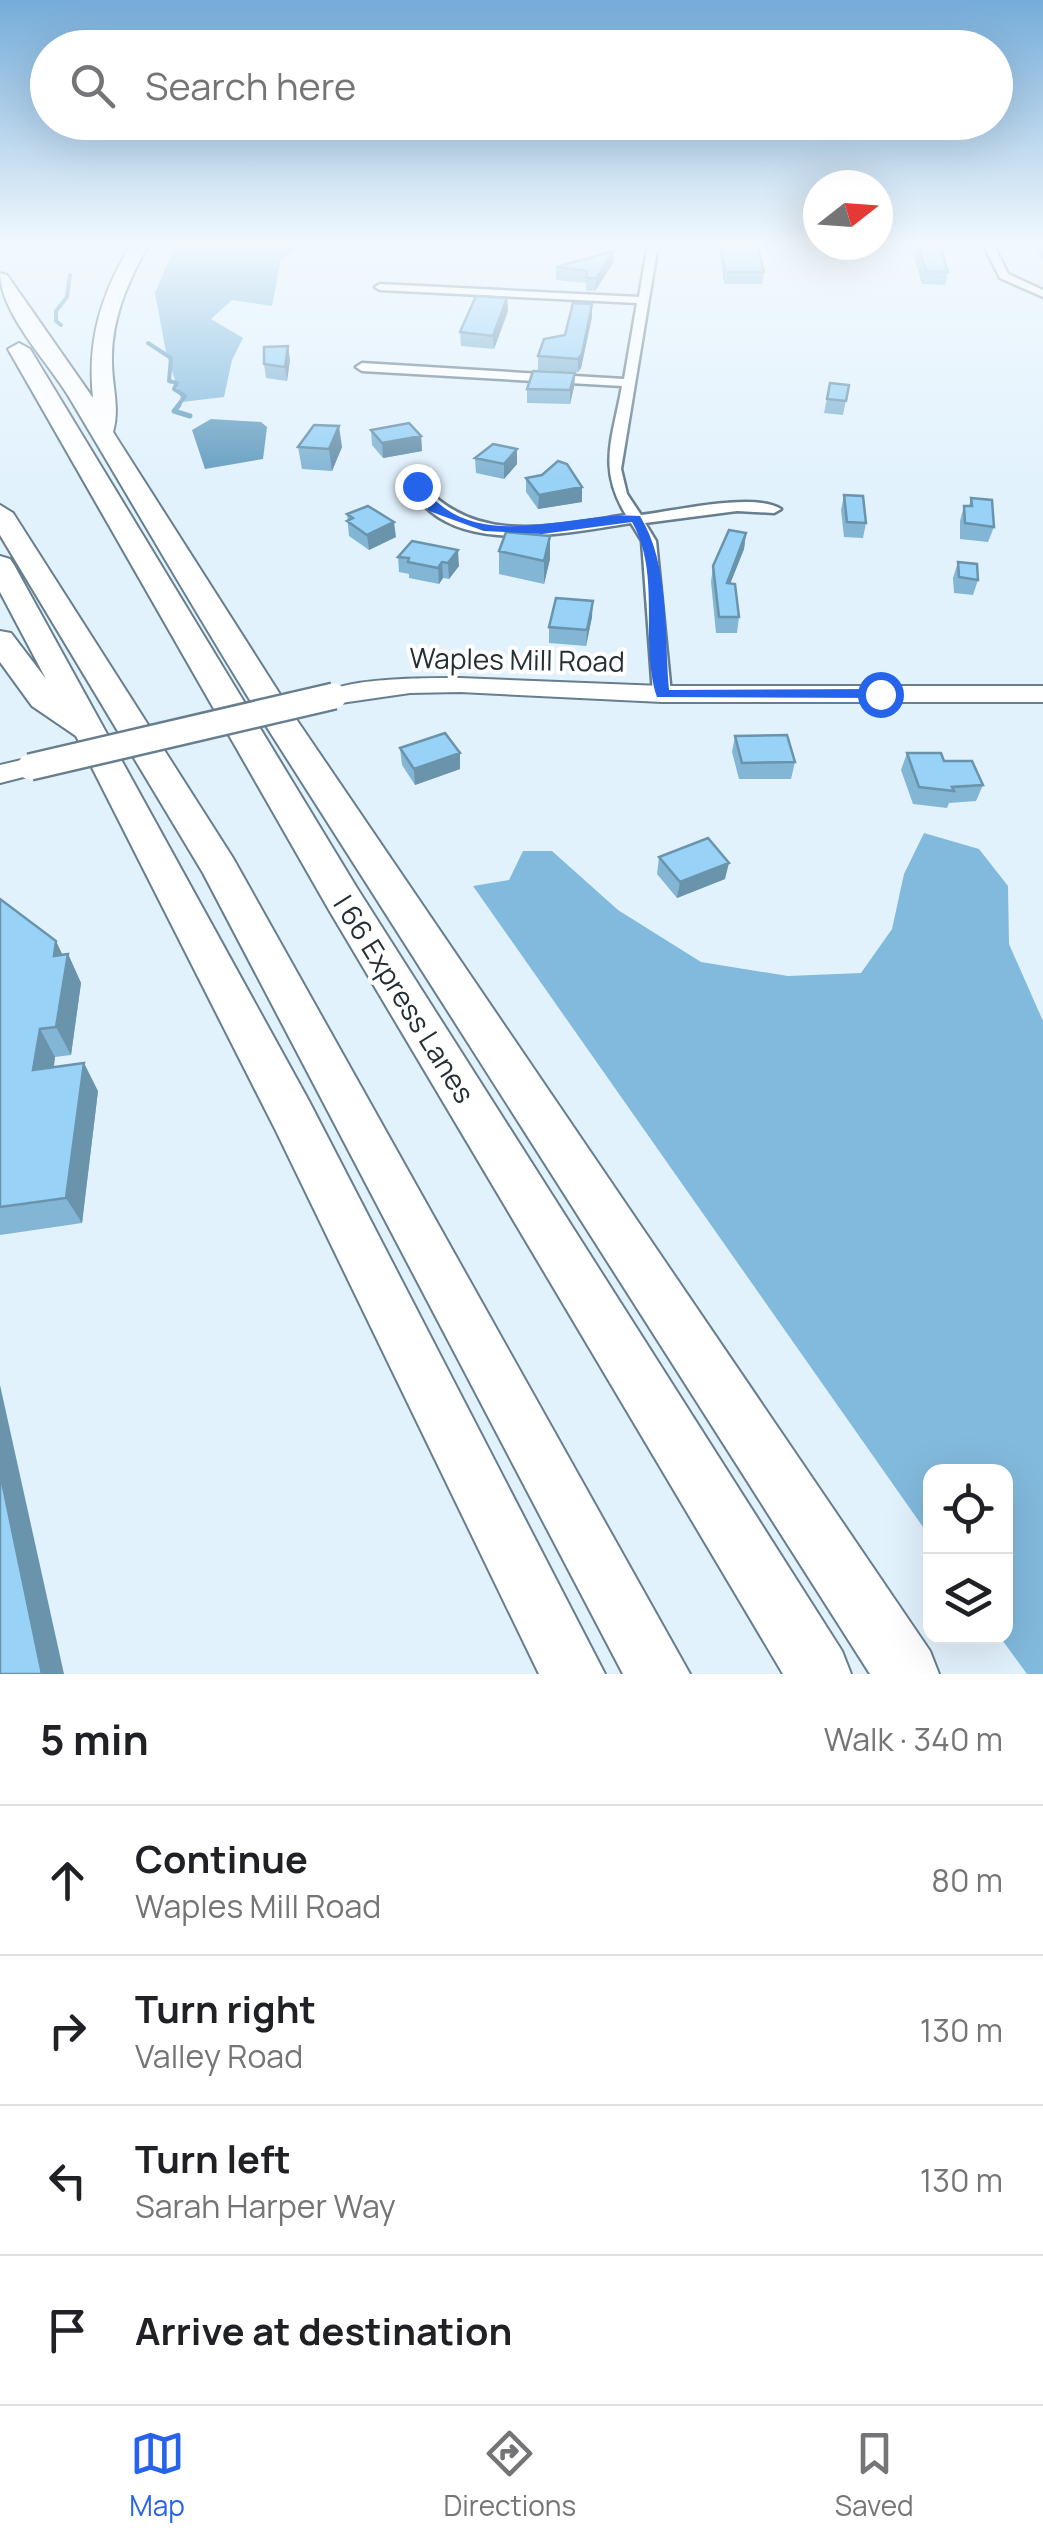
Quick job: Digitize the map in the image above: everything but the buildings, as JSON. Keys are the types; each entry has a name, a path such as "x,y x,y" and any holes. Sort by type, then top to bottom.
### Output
{"highway":[{"name":"I 66 Express Lanes","path":"4,322 342,899 819,1674"},
{"path":"28,322 267,702 907,1674"},
{"path":"100,433 108,411 100,333 104,322"},
{"path":"0,356 123,553 168,598"},
{"path":"0,513 220,868 658,1674"},
{"path":"0,564 94,733 272,1072 572,1674"},
{"path":"0,640 44,699 94,733"}],"main road":[{"name":"Waples Mill Road","path":"0,774 334,696 410,686 662,694 1042,695"}],"street":[{"path":"640,322 614,469 620,494 649,541 662,694"},
{"path":"362,366 630,383"},
{"path":"417,486 433,509 484,527 542,531 737,507 774,509"}],"shaded area":[{"path":"160,322 216,322 243,338 232,360 224,397 182,402"},
{"path":"211,419 261,422 267,427 263,459 205,469 192,430"},
{"path":"924,833 979,849 1008,886 1009,944 1043,1021 1043,1674 1027,1674 1005,1644 1013,1644 1013,1464 923,1464 923,1527 473,886 509,880 523,851 552,851 618,910 701,962 788,976 861,973 892,929 904,874"}],"waterway":[{"path":"57,322 61,325"},
{"path":"148,343 171,358 169,381 177,383 174,389 185,396 177,407"},
{"path":"179,405 174,411 190,416"}],"route":[{"path":"417,486 433,509 484,527 542,531 636,518 646,532 653,564 662,694 880,694"}]}
